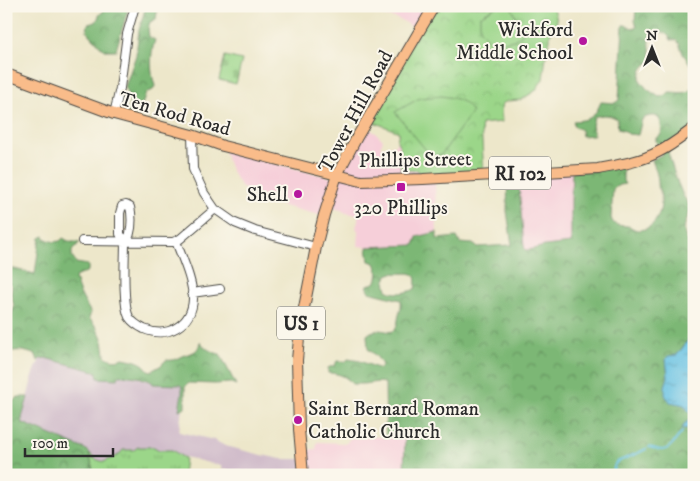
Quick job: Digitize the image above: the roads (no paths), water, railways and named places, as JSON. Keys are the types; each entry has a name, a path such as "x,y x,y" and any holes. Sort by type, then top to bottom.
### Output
{"main road":[{"name":"Tower Hill Road","path":"303,475 299,429 297,360 300,328 324,214 337,175 356,137 434,6"},
{"name":"Ten Rod Road","path":"6,74 114,114 192,135 223,146 337,175"},
{"name":"Phillips Street","path":"337,175 361,180 393,180 598,169 642,159 658,152 694,128"}],"street":[{"path":"114,114 120,88 127,34 135,6"},
{"path":"192,135 193,169 204,193 215,209 235,223 255,231 316,247"},
{"path":"82,241 176,241 215,209"},
{"path":"125,241 125,303 129,316 136,325 148,331 162,333 173,330 186,321 193,300 191,285 176,241"},
{"path":"192,293 220,289"}],"water":[{"path":"694,334 694,428 682,429 692,416 684,405 670,402 665,395 668,377 666,359 668,356 677,355"}],"waterway":[{"path":"649,447 659,450 668,448 682,432"},
{"path":"612,475 617,462 646,449"}],"place":[{"name":"Wickford Middle School","path":"583,41"},
{"name":"320 Phillips","path":"401,187"},
{"name":"Shell","path":"298,194"},
{"name":"Saint Bernard Roman Catholic Church","path":"298,420"}]}
